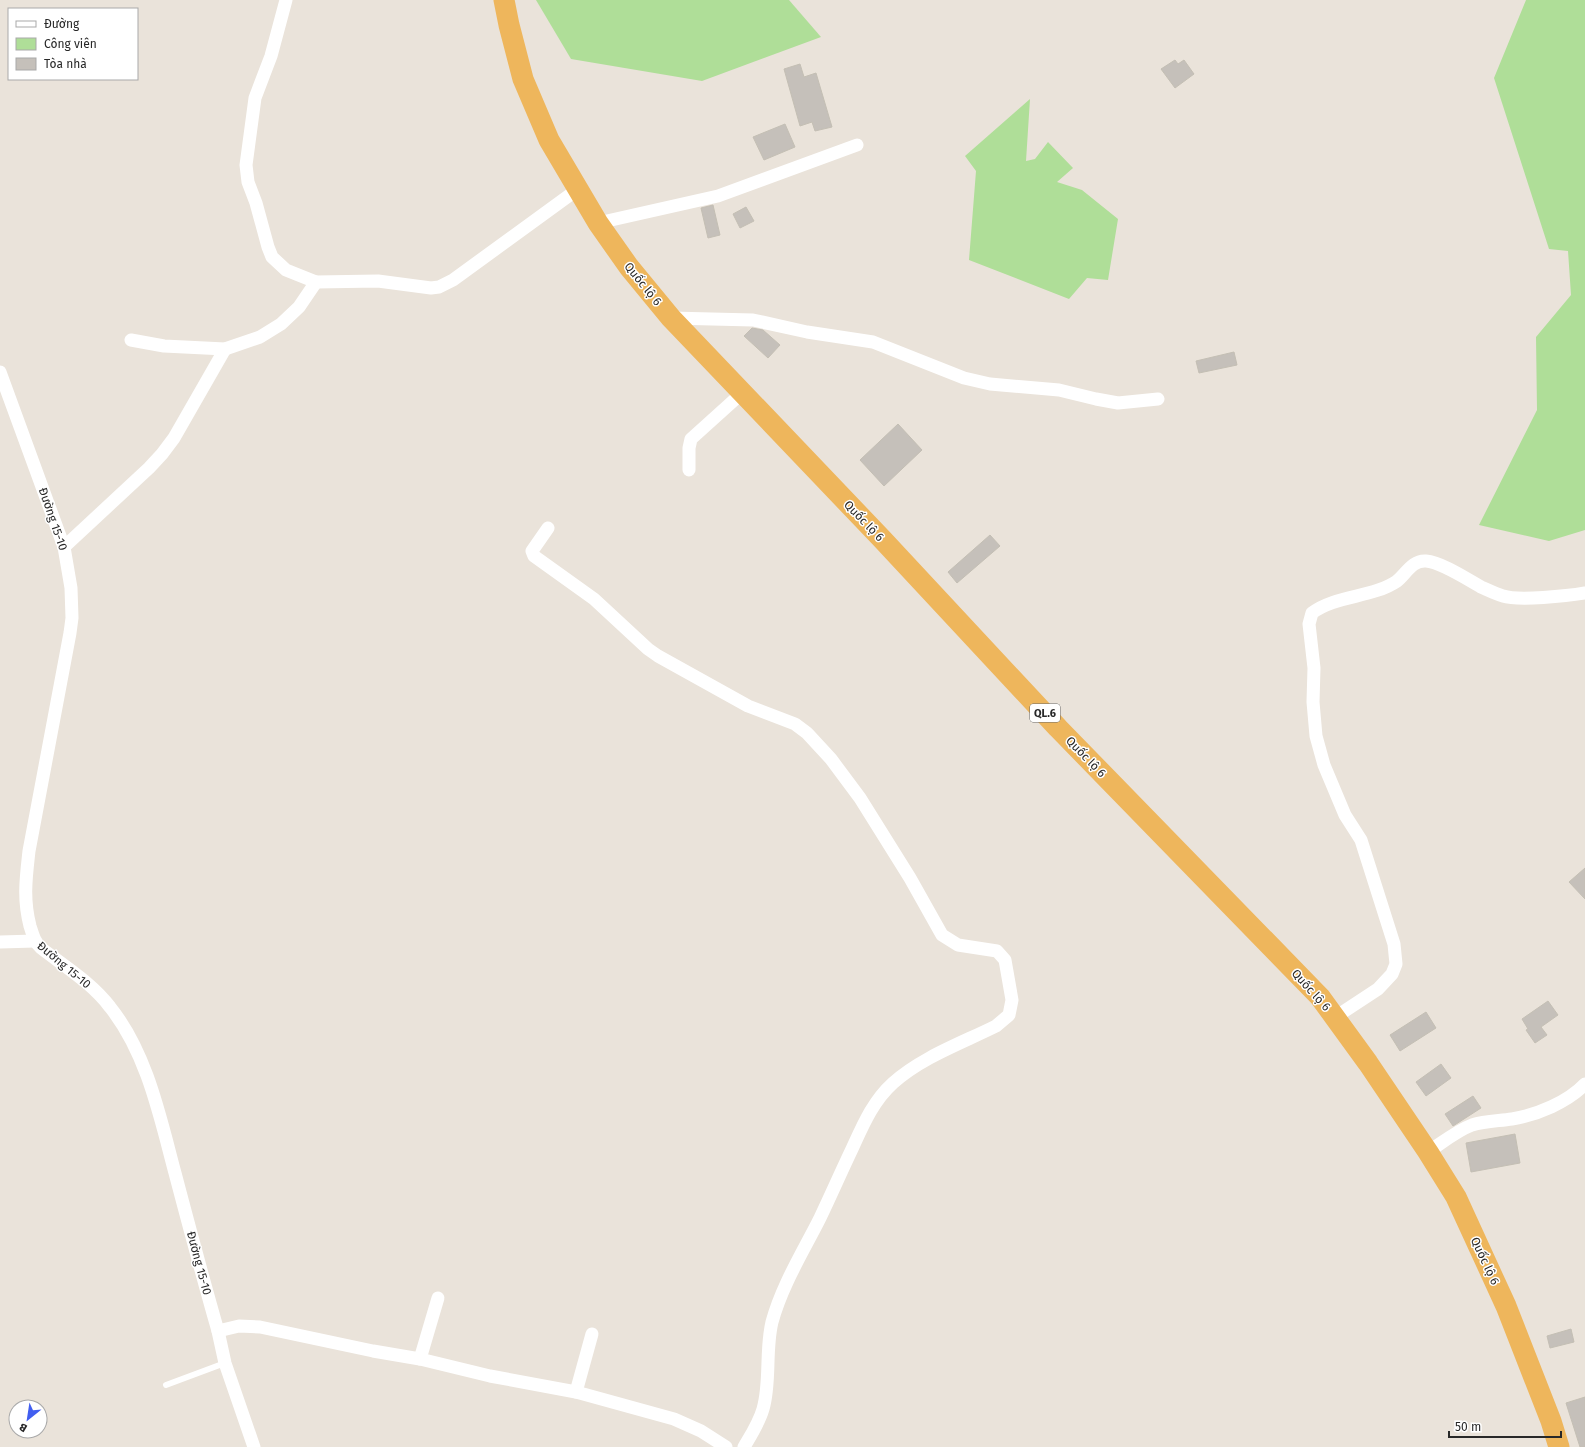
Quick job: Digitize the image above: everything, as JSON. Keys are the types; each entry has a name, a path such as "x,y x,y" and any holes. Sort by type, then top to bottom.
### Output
{"highway":[{"name":"Quốc lộ 6","path":"504,0 523,79 549,140 598,223 629,267 671,318 882,539 1058,728 1320,997 1368,1063 1428,1152 1456,1197 1506,1306 1551,1421 1559,1447"}],"street":[{"path":"286,0 271,56 255,98 246,165 247,174 260,213 268,247 272,257 286,270 316,282 378,281 432,288 446,284 578,189"},
{"path":"598,223 718,196 857,145"},
{"path":"131,340 164,346 224,349 260,336 281,324 300,307 316,282"},
{"path":"671,318 753,320 807,332 873,342 964,378 990,384 1059,390 1118,403 1158,399"},
{"path":"64,547 149,468 162,454 174,438 224,349"},
{"name":"Đường 15-10","path":"0,372 64,547 71,588 72,618 70,633 29,851 25,882 26,909 34,941 89,985 100,996 120,1020 136,1051 159,1115 218,1331 225,1363 254,1447"},
{"path":"689,470 689,448 691,439 742,393"},
{"path":"548,528 532,551 534,556 594,599 648,649 658,656 748,706 795,724 806,733 835,764 860,798 910,878 942,936 958,945 997,951 1005,960 1012,1000 1008,1015 1004,1021 928,1060 904,1075 883,1094 868,1114 820,1217 780,1296 769,1340 766,1395 763,1409 753,1432 744,1447"},
{"path":"1334,1018 1378,989 1392,974 1396,964 1394,944 1361,840 1346,815 1324,765 1316,736 1313,702 1313,655 1310,624 1312,613 1321,606 1372,592 1397,580 1414,563 1425,561 1453,572 1482,588 1504,597 1528,598 1585,593"},
{"path":"0,942 34,941"},
{"path":"1428,1152 1461,1130 1472,1125 1482,1122 1522,1117 1544,1110 1579,1090 1585,1084"},
{"path":"420,1359 438,1298"},
{"path":"218,1331 229,1327 249,1326 420,1359 490,1376 576,1392 674,1419 701,1431 726,1447"},
{"path":"576,1392 592,1334"}],"lane":[{"path":"166,1385 225,1363"}],"green space":[{"path":"536,0 789,0 821,37 702,81 571,59"},
{"path":"1526,0 1585,0 1585,530 1549,541 1479,525 1537,410 1536,337 1571,295 1568,251 1549,249 1494,78"},
{"path":"1030,99 1026,161 1035,159 1048,142 1073,168 1057,182 1082,190 1118,219 1108,280 1087,278 1069,299 969,260 976,171 965,156"}],"building":[{"path":"1175,60 1178,64 1184,60 1194,74 1175,88 1161,69"},
{"path":"800,64 804,77 816,73 832,127 815,131 812,122 800,126 784,69"},
{"path":"785,124 795,147 764,160 753,137"},
{"path":"713,205 720,235 708,238 701,208"},
{"path":"746,207 754,221 740,228 733,214"},
{"path":"752,328 763,330 780,345 768,358 744,336"},
{"path":"1234,352 1237,365 1199,373 1196,361"},
{"path":"898,424 922,450 884,486 860,460"},
{"path":"990,535 1000,546 957,583 948,572"},
{"path":"1585,868 1585,899 1569,882"},
{"path":"1548,1001 1558,1015 1541,1027 1547,1035 1535,1043 1526,1030 1528,1029 1522,1019"},
{"path":"1426,1012 1436,1028 1400,1051 1390,1035"},
{"path":"1441,1064 1451,1078 1426,1096 1416,1082"},
{"path":"1473,1096 1481,1108 1453,1126 1445,1114"},
{"path":"1515,1134 1520,1163 1471,1172 1466,1143"},
{"path":"1571,1329 1574,1342 1550,1348 1547,1336"},
{"path":"1585,1397 1585,1447 1580,1447 1566,1403"}]}
